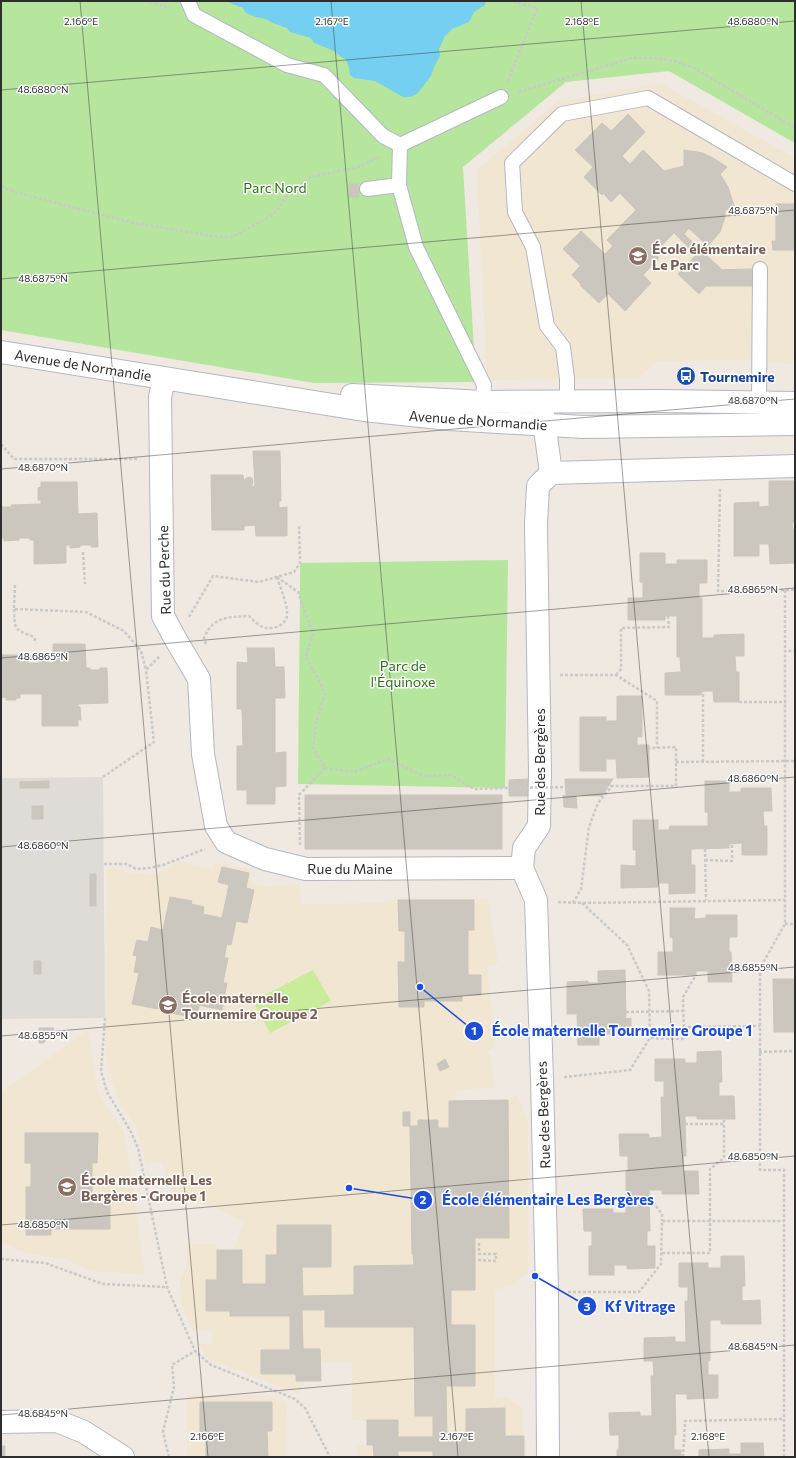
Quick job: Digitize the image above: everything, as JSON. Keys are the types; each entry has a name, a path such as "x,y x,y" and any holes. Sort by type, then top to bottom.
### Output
{"street":[{"name":"Avenue de Normandie","path":"1,352 364,410 449,419 583,427 795,424"},
{"name":"Avenue de Normandie","path":"164,378 366,396 483,402 795,403"},
{"name":"Rue du Perche","path":"164,378 160,398 163,616 199,679 202,754 216,826 226,842"},
{"path":"542,402 551,473 795,466"},
{"name":"Rue des Bergères","path":"548,1457 547,1292 536,900 522,868 524,848 539,826 540,773 536,524 538,486 551,473"},
{"name":"Rue du Maine","path":"226,842 265,859 306,869 522,868"},
{"path":"1,1422 57,1422 84,1432 122,1457"}],"lane":[{"path":"188,1 194,14 287,66 324,75 383,136 400,145"},
{"path":"400,145 501,97"},
{"path":"567,402 567,379 563,347 547,326 533,248 515,212 512,163 562,114 648,98 795,184"},
{"path":"400,145 400,185 416,247 484,385 483,402"},
{"path":"367,189 400,185"},
{"path":"759,402 760,269"}],"path":[{"path":"501,97 537,8 511,1"},
{"path":"1,186 18,193 134,223 219,237 231,236 253,227 271,216 279,208 285,198 310,177 358,167 400,145"},
{"path":"1,444 14,459 161,459"},
{"path":"721,467 718,591 795,590"},
{"path":"193,610 213,576 259,582 294,572 300,563 299,524"},
{"path":"83,552 85,584"},
{"path":"207,645 204,638 208,629 222,619 249,616 258,624 267,628 280,626 285,622 288,614 277,577"},
{"path":"277,577 298,592 313,634 306,656 325,693 316,723 314,748 326,768"},
{"path":"15,585 15,626 19,631 34,637 36,643"},
{"path":"784,1457 784,1170 760,1170 760,968 785,924 785,590"},
{"path":"14,609 86,612 124,631 141,651 146,670 154,742 102,777"},
{"path":"616,675 621,669 621,628 669,627 668,616"},
{"path":"785,651 795,651"},
{"path":"146,670 155,661"},
{"path":"538,675 616,675 657,701 657,748"},
{"path":"703,691 703,762"},
{"path":"739,702 786,702"},
{"path":"326,768 354,772 388,759 424,776 451,775 474,788 676,786 676,747 649,748"},
{"path":"676,762 795,761"},
{"path":"301,868 299,795 326,768"},
{"path":"573,903 581,888 589,827 598,803 612,786"},
{"path":"104,864 127,864 136,869 149,868 163,865 226,842"},
{"path":"705,860 732,861 732,844"},
{"path":"705,849 706,900"},
{"path":"536,900 581,903 785,900"},
{"path":"542,1079 630,1070 650,1038 649,991 627,946 581,903"},
{"path":"785,924 795,924"},
{"path":"650,1038 684,1038 683,997 696,975"},
{"path":"626,1012 683,1011"},
{"path":"104,1018 101,1071 107,1092 130,1130 138,1148 168,1287 195,1351 211,1365 295,1400 305,1408 330,1457"},
{"path":"683,1027 760,1026"},
{"path":"760,1052 795,1051"},
{"path":"662,1253 710,1253 710,1169 724,1158 724,1119"},
{"path":"685,1124 724,1124"},
{"path":"547,1292 639,1292 661,1264 662,1214 650,1198"},
{"path":"662,1221 784,1221"},
{"path":"478,1260 496,1261 496,1254 479,1254 479,1241"},
{"path":"1,1259 45,1263 103,1284 168,1287"},
{"path":"169,1457 163,1432 174,1387 172,1365 195,1351"},
{"path":"683,1457 684,1421 784,1419"}],"shaded area":[{"name":"École élémentaire Le Parc","path":"660,83 795,158 795,354 791,364 748,360 658,361 638,378 487,380 477,170 557,102"},
{"path":"103,777 105,1018 1,1019 1,778"},
{"path":"179,862 212,869 216,863 249,869 253,883 266,887 300,884 301,903 304,904 385,903 385,900 488,899 498,961 494,965 487,966 495,1047 488,1051 496,1087 456,1090 456,1100 508,1100 517,1095 528,1123 528,1274 511,1285 495,1290 495,1397 508,1398 523,1408 524,1457 357,1457 357,1445 367,1445 367,1421 352,1420 352,1362 321,1362 321,1381 305,1381 298,1394 207,1358 198,1344 212,1343 212,1331 193,1330 181,1305 180,1278 187,1267 187,1244 215,1244 217,1250 234,1250 244,1222 213,1206 187,1200 175,1201 162,1161 146,1164 135,1124 120,1104 106,1060 105,1018 107,867 132,873 154,875"},
{"name":"École maternelle Les Bergères - Groupe 1","path":"88,1030 98,1092 124,1132 145,1274 91,1271 68,1260 23,1252 1,1242 1,1093"},
{"path":"187,1395 266,1396 287,1402 286,1457 187,1457"}],"green space":[{"name":"Parc Nord","path":"1,1 795,1 795,143 669,71 566,82 463,167 476,382 314,383 1,330"},
{"name":"Parc de l'Équinoxe","path":"508,560 505,788 298,784 300,596 298,592 300,591 300,563"},
{"path":"313,970 331,1001 270,1033 253,1001"}],"water":[{"path":"225,1 486,1 485,5 474,12 469,22 452,29 445,36 439,49 440,56 431,76 418,93 411,97 403,97 375,81 354,78 350,75 346,60 332,50 314,43 311,38 290,32 287,28 266,19 246,13 243,8"}],"building":[{"path":"628,114 645,132 622,156 630,164 643,150 664,171 684,166 684,150 703,153 727,167 720,174 728,187 735,209 725,210 725,217 720,232 708,246 683,223 655,253 659,258 643,275 651,283 625,311 608,294 599,303 580,285 581,284 572,275 580,266 563,249 581,231 605,254 613,246 607,240 636,210 620,193 611,202 603,193 602,195 584,177 593,167 575,150 602,123 611,131"},
{"path":"349,184 358,184 359,197 350,197"},
{"path":"776,204 795,204 795,250 773,250 772,241 776,241"},
{"path":"683,223 689,228 684,234 721,269 712,270 674,233"},
{"path":"696,255 712,270 752,269 753,286 706,286 699,294 678,274"},
{"path":"692,373 692,379 678,379 678,374"},
{"path":"253,451 280,451 281,501 279,501 279,508 287,507 287,536 256,536 255,525 244,526 244,530 212,530 211,475 243,475 244,482 245,479 249,477 252,478 252,485 248,487 255,486"},
{"path":"769,481 795,481 795,522 792,522 793,530 795,530 795,563 770,564 769,544 759,544 759,556 734,556 734,503 759,502 759,507 769,506"},
{"path":"41,482 77,482 78,514 97,513 98,547 91,547 91,545 80,545 80,547 70,548 70,545 66,545 66,563 34,564 34,540 30,540 30,538 19,538 19,540 4,541 4,538 1,538 1,507 11,507 11,505 41,504 41,500 38,500 38,488 41,487"},
{"path":"640,553 665,553 665,564 677,564 677,560 707,560 707,583 699,583 699,598 702,598 702,638 714,638 714,635 744,634 744,656 735,656 736,672 739,672 739,702 714,702 713,691 702,691 701,695 665,695 665,673 681,672 680,657 677,657 677,616 665,616 665,620 628,620 628,598 643,598 643,582 640,582"},
{"path":"53,644 85,644 86,668 90,668 90,670 100,670 100,668 107,668 108,703 78,704 78,707 80,707 81,720 78,720 78,726 42,726 42,694 20,694 20,698 16,698 16,700 6,700 6,697 1,698 1,655 20,655 20,661 28,661 28,663 40,663 39,660 49,660 49,663 53,663"},
{"path":"247,648 274,648 275,667 284,667 285,698 275,698 275,753 286,752 286,786 275,787 275,804 247,804 247,790 237,790 237,746 243,746 242,709 237,709 237,662 248,663"},
{"path":"617,696 642,696 642,737 637,737 637,745 649,745 649,777 617,778 616,759 606,759 606,771 580,771 580,717 606,717 606,721 617,721"},
{"path":"530,779 530,796 509,796 509,780"},
{"path":"565,779 613,779 602,796 576,795 577,808 564,807 563,795 566,796"},
{"path":"49,781 49,788 20,788 20,782"},
{"path":"705,781 729,781 729,792 741,792 741,788 771,788 772,811 763,811 764,826 767,826 767,855 742,855 742,843 729,844 729,848 691,849 691,865 695,865 695,893 669,894 669,883 658,883 658,887 621,888 621,865 636,866 636,850 633,850 633,820 658,820 658,830 669,830 670,826 708,826 708,812 705,812"},
{"path":"305,795 502,795 502,849 305,849"},
{"path":"32,806 43,806 43,819 32,819"},
{"path":"222,867 249,873 246,888 254,890 247,923 236,921 231,945 227,944 224,958 228,958 223,983 227,983 222,1010 199,1005 197,1018 171,1013 172,1008 159,1005 158,1009 132,1004 139,973 134,972 137,956 133,955 137,940 148,942 151,927 163,930 170,897 192,901 191,904 204,907 203,914 222,918 229,885 218,882"},
{"path":"90,874 96,874 96,906 90,906"},
{"path":"398,900 474,900 474,930 468,930 468,975 481,975 481,995 462,995 462,1001 424,1001 424,1007 399,1007 398,962 405,962 405,931 399,931"},
{"path":"670,908 695,908 694,919 706,918 706,915 737,915 737,937 729,937 732,982 708,982 708,971 696,971 696,975 658,975 658,952 673,952 673,938 670,937"},
{"path":"34,961 41,961 41,974 34,974"},
{"path":"625,970 626,1019 631,1018 631,1034 599,1034 599,1045 578,1045 577,1014 567,1014 567,982 588,981 588,983 598,983 598,971"},
{"path":"773,979 795,979 795,1032 774,1032"},
{"path":"39,1028 54,1028 50,1037 43,1043 39,1043"},
{"path":"721,1051 722,1082 719,1082 719,1096 734,1096 735,1119 697,1119 697,1116 685,1116 686,1156 683,1156 683,1171 698,1171 699,1194 662,1194 662,1190 649,1190 650,1231 647,1231 647,1246 655,1246 655,1268 627,1269 627,1265 614,1265 614,1275 589,1275 589,1246 592,1246 592,1231 584,1231 583,1209 613,1209 613,1213 626,1213 626,1171 628,1171 628,1156 620,1156 619,1134 649,1134 649,1138 662,1137 661,1097 664,1097 664,1081 655,1081 655,1059 685,1059 685,1063 697,1063 697,1052"},
{"path":"445,1059 449,1067 440,1071 437,1064"},
{"path":"508,1100 509,1238 475,1238 475,1290 451,1290 451,1325 475,1325 475,1386 446,1386 447,1437 466,1437 466,1409 505,1408 505,1436 524,1436 524,1457 433,1457 433,1451 398,1451 398,1457 374,1457 373,1445 367,1445 367,1420 398,1420 398,1437 433,1437 433,1416 415,1416 414,1327 325,1327 325,1310 302,1310 303,1349 320,1349 321,1381 296,1381 296,1374 261,1374 261,1350 290,1350 290,1316 230,1316 230,1311 206,1311 206,1280 217,1280 217,1250 242,1250 242,1284 266,1284 266,1255 277,1255 277,1225 331,1225 331,1267 302,1267 303,1296 354,1295 354,1266 414,1265 412,1254 410,1126 418,1126 418,1120 438,1120 438,1128 449,1128 449,1101"},
{"path":"403,1112 410,1112 410,1126 403,1126"},
{"path":"25,1133 98,1133 97,1163 92,1163 92,1203 110,1204 110,1229 51,1229 51,1235 26,1235 26,1187 31,1187 31,1163 25,1163"},
{"path":"721,1256 744,1256 745,1286 742,1286 742,1301 760,1300 761,1324 721,1324 721,1320 710,1320 710,1361 708,1361 708,1375 718,1375 718,1398 687,1399 687,1394 675,1394 676,1435 674,1435 674,1450 681,1450 681,1457 617,1457 617,1450 619,1450 619,1435 610,1435 609,1413 640,1412 640,1416 652,1416 651,1376 654,1376 653,1361 644,1361 644,1338 675,1337 675,1342 686,1342 685,1301 688,1301 688,1287 679,1287 679,1263 708,1263 708,1268 721,1268"},
{"path":"200,1402 272,1402 272,1431 267,1431 268,1457 206,1457 206,1431 200,1432"},
{"path":"741,1443 763,1443 764,1457 699,1457 699,1450 729,1449 729,1454 741,1454"},
{"path":"1,1446 5,1446 5,1457 1,1457"}],"place":[{"name":"École élémentaire Le Parc","path":"638,256"},
{"name":"Tournemire","path":"686,376"},
{"name":"École maternelle Tournemire Groupe 1","path":"420,987"},
{"name":"École maternelle Tournemire Groupe 2","path":"168,1005"},
{"name":"École maternelle Les Bergères - Groupe 1","path":"67,1187"},
{"name":"École élémentaire Les Bergères","path":"349,1188"},
{"name":"Kf Vitrage","path":"535,1276"}]}
